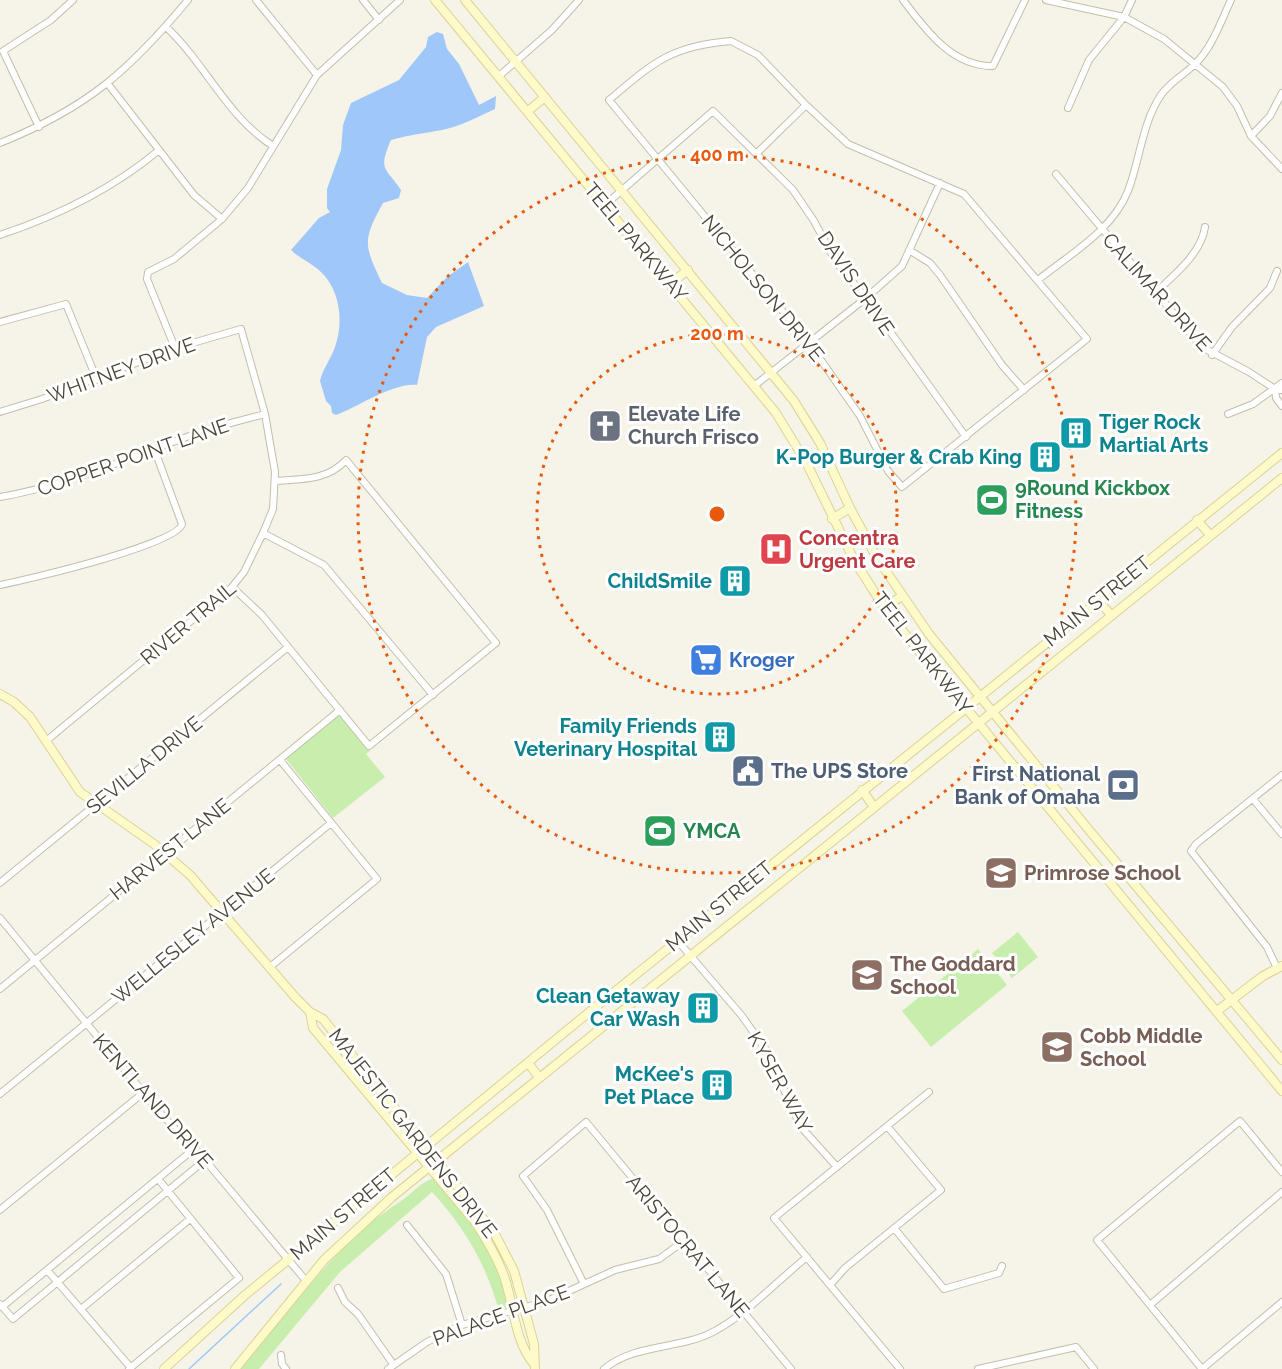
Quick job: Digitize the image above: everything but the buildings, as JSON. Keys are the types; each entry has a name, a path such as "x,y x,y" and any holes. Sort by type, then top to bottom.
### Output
{"main road":[{"name":"TEEL PARKWAY","path":"435,0 606,204 754,386 792,438 832,519 884,608 909,642 1282,1091"},
{"name":"TEEL PARKWAY","path":"465,0 772,373 820,443 850,508 902,596 929,634 1282,1060"},
{"path":"528,111 545,97"},
{"path":"671,283 688,270"},
{"name":"MAIN STREET","path":"164,1369 288,1260 417,1153 862,790 1282,453"},
{"name":"MAIN STREET","path":"235,1369 324,1260 349,1235 437,1160 1282,478"},
{"path":"832,519 850,508"},
{"path":"1197,520 1210,535"},
{"path":"884,608 902,596"},
{"path":"1098,600 1111,615"},
{"name":"MAJESTIC GARDENS DRIVE","path":"0,694 25,712 75,786 96,804 165,853 224,911 310,1012 323,1019 426,1146 494,1232 514,1271 534,1344 534,1366"},
{"path":"862,790 874,807"},
{"path":"1128,904 1142,893"},
{"path":"1217,1011 1280,967"},
{"name":"MAJESTIC GARDENS DRIVE","path":"310,1012 313,1028 476,1223 491,1247 505,1278 527,1356 534,1366"},
{"path":"528,1063 539,1077"},
{"path":"355,1079 365,1071"}],"street":[{"path":"39,127 3,51 51,20 73,0"},
{"path":"0,143 72,110 108,84 166,27 188,0"},
{"path":"256,0 317,75"},
{"path":"363,0 379,20"},
{"path":"175,348 147,279 148,272 174,259 222,219 248,188 317,75 400,0"},
{"path":"499,76 552,30 579,0"},
{"path":"903,0 928,33 952,54 993,66 1025,0"},
{"path":"1046,0 1124,17 1164,39 1196,63 1232,99 1251,135 1282,169"},
{"path":"1068,108 1089,60 1124,17 1132,0"},
{"path":"1038,280 1102,230 1119,209 1128,192 1142,143 1160,96 1196,63 1231,0"},
{"path":"166,27 182,41 249,128 273,146"},
{"name":"NICHOLSON DRIVE","path":"806,105 758,55 731,41 703,43 677,50 654,62 609,100 809,344 860,416 888,471 902,487 966,437"},
{"path":"108,84 158,152 194,195 222,219"},
{"path":"1251,135 1270,116 1282,93"},
{"path":"756,154 806,105 848,144 964,194 1087,339 966,437"},
{"name":"DAVIS DRIVE","path":"658,158 713,111 793,190 814,221 836,262 866,298 926,385 966,437"},
{"path":"0,235 36,223 94,195 158,152"},
{"path":"606,204 658,158"},
{"name":"CALIMAR DRIVE","path":"1056,174 1198,343 1212,355 1249,372 1278,390"},
{"path":"754,386 866,298 902,266 940,183"},
{"path":"1155,292 1189,258 1202,239 1205,227"},
{"path":"909,250 930,264 940,275 1002,365 1024,390"},
{"path":"1212,355 1232,327 1270,288 1277,272"},
{"path":"0,322 66,304 97,380"},
{"name":"WHITNEY DRIVE","path":"0,412 97,380 175,348 241,329"},
{"name":"RIVER TRAIL","path":"46,741 232,587 244,572 263,533 273,508 275,481 272,446 241,329"},
{"path":"1282,383 1276,398 1282,406"},
{"path":"1228,414 1253,404 1278,390"},
{"name":"COPPER POINT LANE","path":"0,497 64,482 155,451 199,433 265,414"},
{"path":"0,585 38,577 130,550 176,533 182,528 155,451"},
{"path":"232,587 262,615 369,746 496,643 346,460 338,469 320,477 275,481"},
{"path":"263,533 324,565 433,695"},
{"name":"SEVILLA DRIVE","path":"0,883 288,647"},
{"name":"HARVEST LANE","path":"0,989 340,710"},
{"path":"270,967 377,879 280,760"},
{"path":"1280,967 1192,848 1282,775"},
{"path":"1253,799 1282,834"},
{"name":"WELLESLEY AVENUE","path":"0,1094 331,823"},
{"name":"KENTLAND DRIVE","path":"0,918 143,1093 195,1148 307,1282"},
{"name":"KYSER WAY","path":"677,940 742,1016 766,1050 801,1127 837,1167"},
{"path":"900,1369 774,1218 929,1092"},
{"path":"0,1210 143,1093"},
{"name":"ARISTOCRAT LANE","path":"584,1284 548,1210 524,1176 586,1122 791,1369"},
{"path":"1282,1172 1240,1122 1097,1240 1202,1369 1282,1302"},
{"path":"830,1285 845,1268 941,1190 887,1126"},
{"path":"195,1148 48,1271 1,1305 14,1319 205,1160"},
{"path":"48,1271 130,1368 239,1278 159,1180"},
{"path":"1150,1305 1282,1192"},
{"path":"81,1309 190,1219"},
{"path":"407,1225 446,1274 462,1325"},
{"path":"894,1228 944,1289 999,1273 1002,1266"},
{"name":"PALACE PLACE","path":"390,1367 427,1342 462,1325 547,1301 615,1270 659,1259 684,1241"},
{"path":"604,1369 650,1347 691,1341 713,1332 807,1257"},
{"path":"338,1288 345,1302 358,1314 390,1367"},
{"path":"978,1369 1076,1347 1094,1369"},
{"path":"281,1355 282,1364 286,1369"}],"green space":[{"path":"337,716 342,717 370,751 366,754 385,777 333,818 286,759"},
{"path":"1018,932 1038,957 1012,978 992,953"},
{"path":"978,949 1007,985 931,1047 902,1011"},
{"path":"435,1178 470,1221 492,1254 506,1289 508,1307 499,1311 488,1278 473,1247 455,1219 432,1192 340,1272 259,1369 238,1369 314,1280 354,1238 421,1184"}],"water":[{"path":"437,32 443,34 447,49 459,64 479,105 496,96 495,109 449,128 391,140 385,157 385,168 401,190 399,198 383,203 376,216 369,235 369,251 382,283 407,295 427,298 447,277 468,262 484,306 436,327 427,337 417,385 387,391 336,415 332,413 331,406 326,401 320,381 338,337 340,317 336,297 321,272 291,250 319,218 330,212 327,208 327,189 341,150 343,125 351,103 399,80 426,47 428,37"}],"waterway":[{"path":"189,1369 281,1284"}],"place":[{"name":"Elevate Life Church Frisco","path":"605,426"},
{"name":"Tiger Rock Martial Arts","path":"1076,433"},
{"name":"K-Pop Burger & Crab King","path":"1045,457"},
{"name":"9Round Kickbox Fitness","path":"992,500"},
{"name":"Concentra Urgent Care","path":"776,549"},
{"name":"ChildSmile","path":"735,581"},
{"name":"Kroger","path":"706,660"},
{"name":"Family Friends Veterinary Hospital","path":"720,737"},
{"name":"The UPS Store","path":"748,771"},
{"name":"First National Bank of Omaha","path":"1123,785"},
{"name":"YMCA","path":"660,831"},
{"name":"Primrose School","path":"1001,873"},
{"name":"The Goddard School","path":"867,975"},
{"name":"Clean Getaway Car Wash","path":"703,1008"},
{"name":"Cobb Middle School","path":"1057,1047"},
{"name":"McKee's Pet Place","path":"717,1085"}]}
